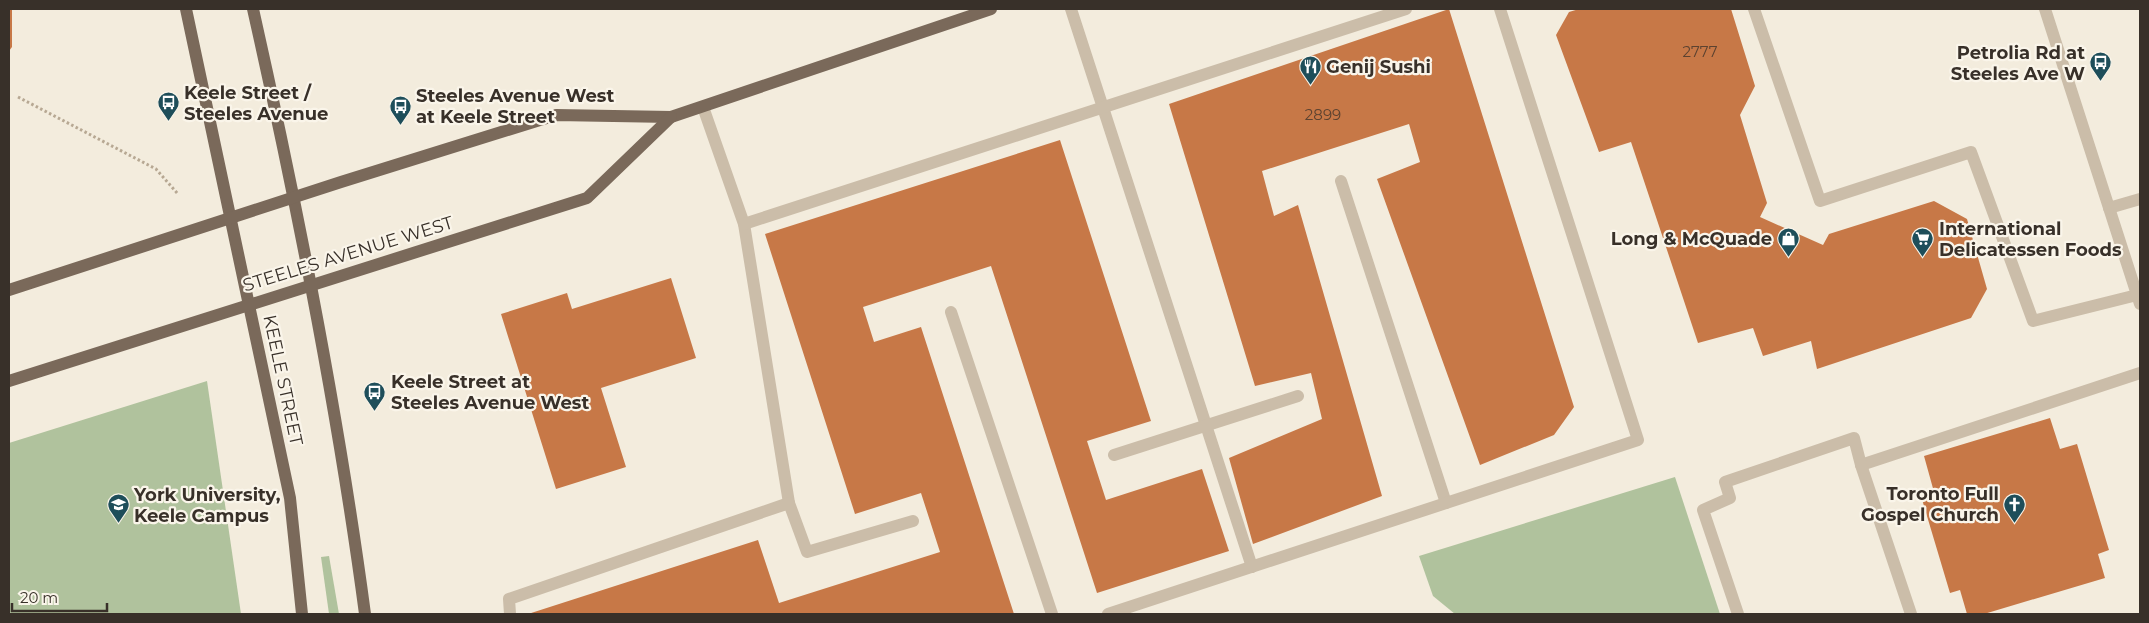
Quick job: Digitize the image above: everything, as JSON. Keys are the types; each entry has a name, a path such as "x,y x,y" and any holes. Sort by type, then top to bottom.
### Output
{"main road":[{"name":"KEELE STREET","path":"186,9 290,498 302,614"},
{"path":"253,9 295,197 312,285 365,614"},
{"name":"STEELES AVENUE WEST","path":"9,290 556,115 671,118 991,9"},
{"name":"STEELES AVENUE WEST","path":"9,381 249,303 312,285 587,198 671,118"}],"street":[{"path":"1071,9 1252,567"},
{"path":"744,224 1406,9"},
{"path":"1108,614 1638,440 1500,9"},
{"path":"1754,9 1820,201 1971,152 2032,321 2139,300 2135,270 2109,208 2045,9"},
{"path":"703,107 744,224 789,503 807,552 913,521"},
{"path":"1341,181 1446,503"},
{"path":"2109,208 2140,199"},
{"path":"951,312 1052,614"},
{"path":"1861,465 2140,373"},
{"path":"1114,455 1298,396"},
{"path":"1738,614 1703,510 1730,498 1725,482 1854,438 1861,465 1911,614"},
{"path":"510,614 509,599 789,503"}],"path":[{"path":"18,98 156,170 178,194"}],"green space":[{"name":"York University, Keele Campus","path":"207,381 241,614 9,614 9,443"},
{"path":"1675,477 1720,614 1455,614 1433,596 1419,556"},
{"path":"329,556 339,614 329,614 321,557"}],"building":[{"path":"9,9 12,9 12,47 9,51"},
{"path":"1449,9 1574,407 1554,435 1480,465 1377,179 1420,162 1409,124 1262,171 1274,216 1298,205 1382,496 1253,544 1229,458 1322,419 1311,373 1255,386 1169,104"},
{"path":"1579,9 1731,9 1755,86 1740,115 1767,203 1760,217 1823,245 1829,234 1934,201 1967,219 1987,289 1971,318 1817,369 1811,341 1763,356 1753,328 1698,343 1631,142 1599,152 1556,35 1569,12"},
{"path":"1060,140 1151,421 1087,441 1106,500 1202,469 1229,551 1097,593 991,266 863,307 874,342 921,327 1014,614 528,614 758,540 779,603 940,552 921,493 855,514 765,234"},
{"path":"671,278 696,358 601,388 626,467 556,489 501,314 567,293 572,309"},
{"name":"Toronto Full Gospel Church","path":"2050,418 2060,449 2077,444 2109,550 2098,554 2105,578 1984,614 1967,614 1960,590 1950,593 1921,496 1934,492 1924,456"}],"place":[{"name":"Petrolia Rd at Steeles Ave W","path":"2101,82"},
{"name":"Genij Sushi","path":"1310,86"},
{"name":"Keele Street / Steeles Avenue","path":"168,122"},
{"name":"Steeles Avenue West at Keele Street","path":"400,125"},
{"name":"Long & McQuade","path":"1788,258"},
{"name":"International Delicatessen Foods","path":"1923,258"},
{"name":"Keele Street at Steeles Avenue West","path":"375,411"},
{"name":"Toronto Full Gospel Church","path":"2015,523"},
{"name":"York University, Keele Campus","path":"118,524"}]}
